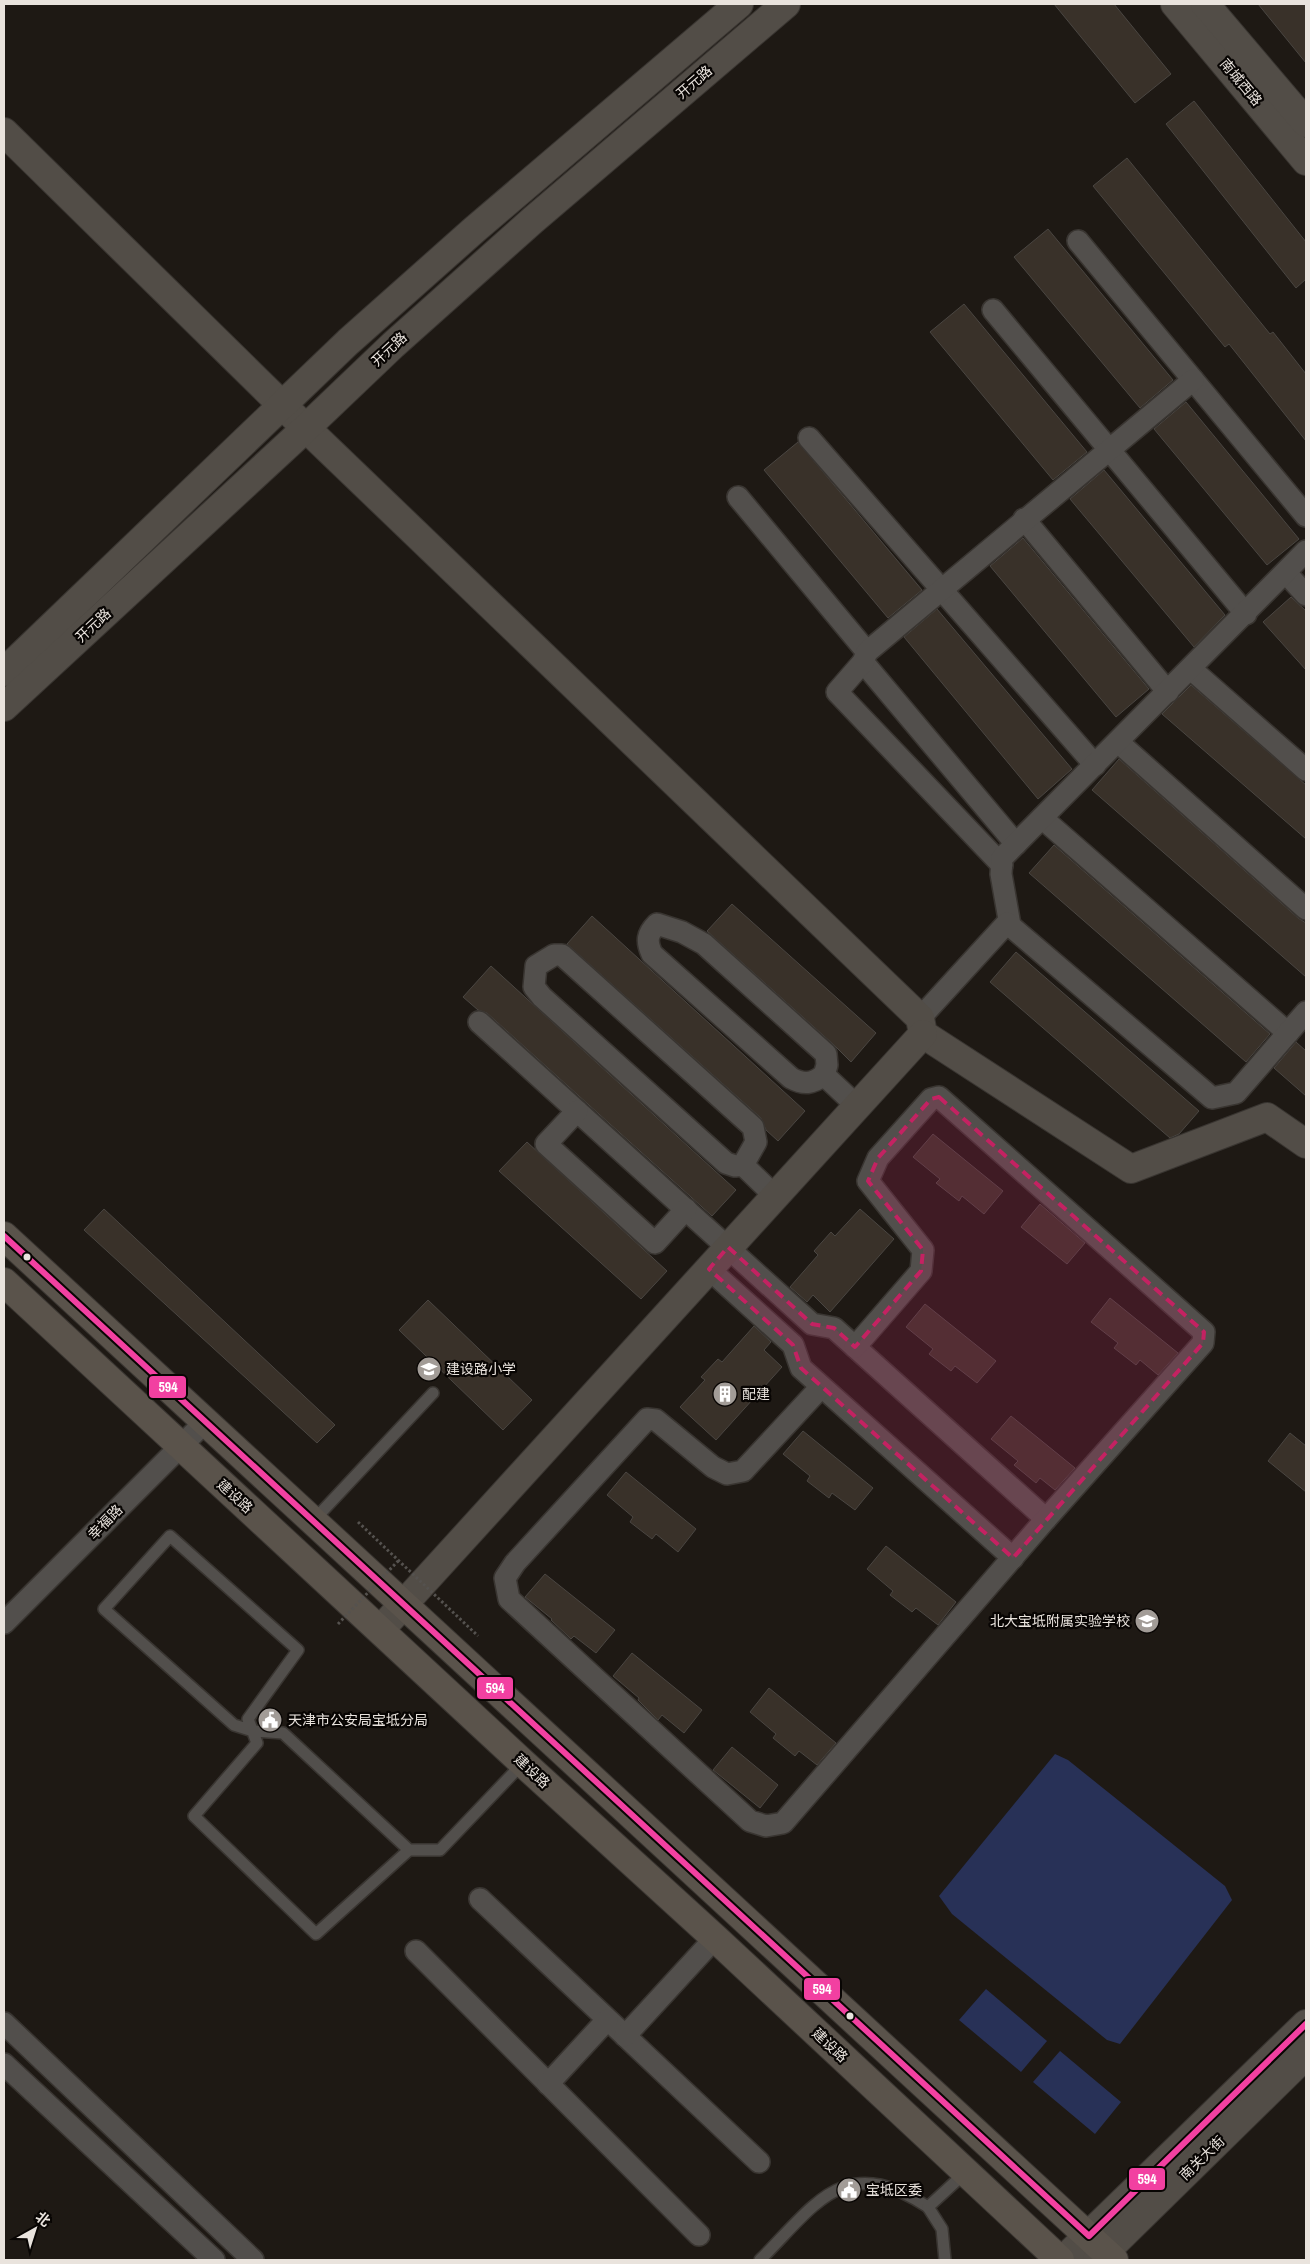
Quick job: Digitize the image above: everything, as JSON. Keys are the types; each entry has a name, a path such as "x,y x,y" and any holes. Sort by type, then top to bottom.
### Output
{"main road":[{"name":"开元路","path":"4,672 348,342 481,224 739,4"},
{"name":"开元路","path":"4,707 393,345 519,233 786,4"},
{"name":"南城西路","path":"1175,4 1306,161"},
{"name":"南城西路","path":"1205,4 1306,123"},
{"path":"4,132 282,406 921,1026 1131,1169 1267,1117 1306,1144"},
{"path":"381,1629 857,1106 921,1026"},
{"path":"4,1236 314,1520 403,1605 1101,2252"},
{"name":"建设路","path":"4,1282 1061,2260"},
{"name":"南关大街","path":"1101,2252 1306,2024"},
{"name":"南关大街","path":"1061,2260 1101,2252 1306,2055"}],"street":[{"path":"1078,241 1306,516"},
{"path":"993,310 1246,614"},
{"path":"1002,865 837,692 865,657 940,589 1193,380"},
{"path":"809,438 1095,765"},
{"path":"738,497 1016,844"},
{"path":"1024,519 1168,692"},
{"path":"1042,818 1299,1024 1236,1093 1212,1098 1010,925 1001,874 1002,858 1042,818 1095,765 1118,742 1168,692 1191,669 1246,614 1306,551"},
{"path":"1286,573 1306,595"},
{"path":"1191,669 1306,770"},
{"path":"1118,742 1306,909"},
{"path":"921,1026 1008,923 1010,925"},
{"path":"657,924 682,932 704,944 826,1054 827,1065 824,1075 808,1084 791,1078 652,954 648,944 648,933 657,924"},
{"path":"554,955 562,955 753,1127 756,1142 743,1165 735,1166 726,1162 542,997 534,986 536,966 554,955"},
{"path":"479,1022 812,1324 834,1328 1046,1519"},
{"path":"824,1075 857,1106"},
{"path":"821,1387 743,1471 727,1474 713,1467 656,1420 647,1419 515,1563 505,1578 510,1599 750,1820 766,1826 783,1823 1046,1519 1203,1343 1204,1332 939,1097 931,1099 878,1158 868,1181 923,1250 921,1271 855,1347"},
{"path":"577,1111 546,1144 655,1243 686,1209"},
{"path":"743,1165 775,1196"},
{"path":"709,1269 793,1345 800,1368 1013,1558"},
{"path":"793,1345 812,1324"},
{"name":"幸福路","path":"4,1623 206,1421"},
{"path":"480,1899 760,2162"},
{"path":"625,2036 715,1938"},
{"path":"416,1951 698,2235"},
{"path":"548,2084 607,2020"},
{"path":"4,2023 253,2260"},
{"path":"4,2064 214,2260"}],"lane":[{"path":"314,1520 433,1393"},
{"path":"410,1850 283,1732 253,1731 234,1725 104,1609 170,1536 298,1650 248,1719 253,1731 257,1743 194,1816 316,1934 410,1850 440,1850 523,1763"},
{"path":"928,2207 966,2172"},
{"path":"760,2260 825,2194 848,2185 876,2183 908,2194 928,2207 942,2230 945,2260"}],"path":[{"path":"358,1522 478,1636"},
{"path":"338,1624 399,1560"}],"highlighted area":[{"path":"939,1097 1204,1332 1203,1343 1013,1558 801,1368 793,1345 709,1269 728,1247 812,1324 834,1328 855,1347 921,1271 923,1250 868,1181 878,1158 931,1099"}],"shaded area":[{"path":"1055,1754 1068,1760 1225,1886 1232,1900 1120,2044 1107,2040 952,1914 939,1896"},
{"path":"986,1989 1047,2041 1021,2072 959,2020"},
{"path":"1060,2051 1121,2102 1095,2134 1033,2082"}],"building":[{"path":"1054,4 1114,4 1171,74 1135,103"},
{"path":"1258,4 1306,4 1306,63"},
{"path":"1194,101 1306,242 1306,279 1296,288 1166,124"},
{"path":"1127,158 1270,334 1273,332 1306,374 1306,441 1229,344 1225,347 1093,186"},
{"path":"1048,229 1173,380 1140,408 1014,257"},
{"path":"964,304 1087,452 1053,480 930,332"},
{"path":"1186,402 1299,539 1267,565 1154,429"},
{"path":"798,442 922,590 888,618 764,470"},
{"path":"1104,470 1225,615 1194,647 1070,499"},
{"path":"1023,538 1149,689 1116,717 990,566"},
{"path":"1291,597 1306,611 1306,670 1263,622"},
{"path":"937,609 1072,769 1038,799 904,637"},
{"path":"1191,685 1306,785 1306,839 1162,714"},
{"path":"1119,759 1298,918 1306,923 1306,977 1092,790"},
{"path":"1054,845 1270,1034 1246,1062 1029,873"},
{"path":"732,904 876,1033 851,1062 707,931"},
{"path":"592,916 805,1111 778,1141 766,1130 761,1118 567,944"},
{"path":"1016,952 1199,1111 1179,1134 1170,1138 990,982"},
{"path":"491,966 736,1190 712,1216 487,1013 478,1010 463,997"},
{"path":"1296,1042 1306,1051 1306,1096 1274,1068"},
{"path":"933,1134 1003,1191 984,1214 962,1196 959,1201 936,1183 940,1179 913,1157"},
{"path":"527,1142 667,1271 641,1299 499,1171"},
{"path":"1040,1204 1085,1243 1067,1264 1021,1227"},
{"path":"104,1209 335,1425 317,1443 84,1230"},
{"path":"860,1209 894,1239 830,1312 813,1295 807,1302 790,1287 818,1255 814,1251 831,1232 835,1236"},
{"path":"1110,1298 1178,1353 1158,1375 1140,1360 1136,1365 1114,1348 1118,1343 1091,1322"},
{"path":"428,1300 532,1400 503,1430 399,1330"},
{"path":"925,1304 996,1361 977,1383 955,1366 951,1371 929,1354 933,1349 906,1327"},
{"name":"配建","path":"754,1326 771,1342 764,1350 782,1367 716,1440 680,1407 705,1380 701,1377 718,1359 722,1362"},
{"path":"1011,1416 1075,1468 1055,1490 1040,1478 1036,1483 1014,1465 1018,1461 991,1439"},
{"path":"803,1431 873,1488 855,1510 832,1493 829,1498 807,1481 810,1476 783,1454"},
{"path":"1290,1433 1306,1446 1306,1492 1268,1461"},
{"path":"626,1472 696,1529 678,1552 656,1534 652,1539 630,1522 633,1517 607,1495"},
{"path":"886,1546 956,1602 938,1625 916,1608 912,1612 890,1595 893,1591 867,1569"},
{"path":"545,1574 615,1630 596,1653 574,1636 571,1639 552,1619 525,1597"},
{"path":"632,1653 702,1710 684,1733 662,1715 658,1720 638,1700 639,1698 613,1676"},
{"path":"769,1688 836,1743 817,1765 799,1751 795,1756 773,1738 776,1734 750,1712"},
{"path":"732,1747 778,1785 760,1808 713,1770"}],"transit line":[{"name":"594","path":"4,1236 1089,2236 1306,2024"}],"place":[{"name":"建设路小学","path":"429,1369"},
{"name":"配建","path":"725,1394"},
{"name":"北大宝坻附属实验学校","path":"1147,1621"},
{"name":"天津市公安局宝坻分局","path":"270,1720"},
{"name":"宝坻区委","path":"849,2190"}]}
